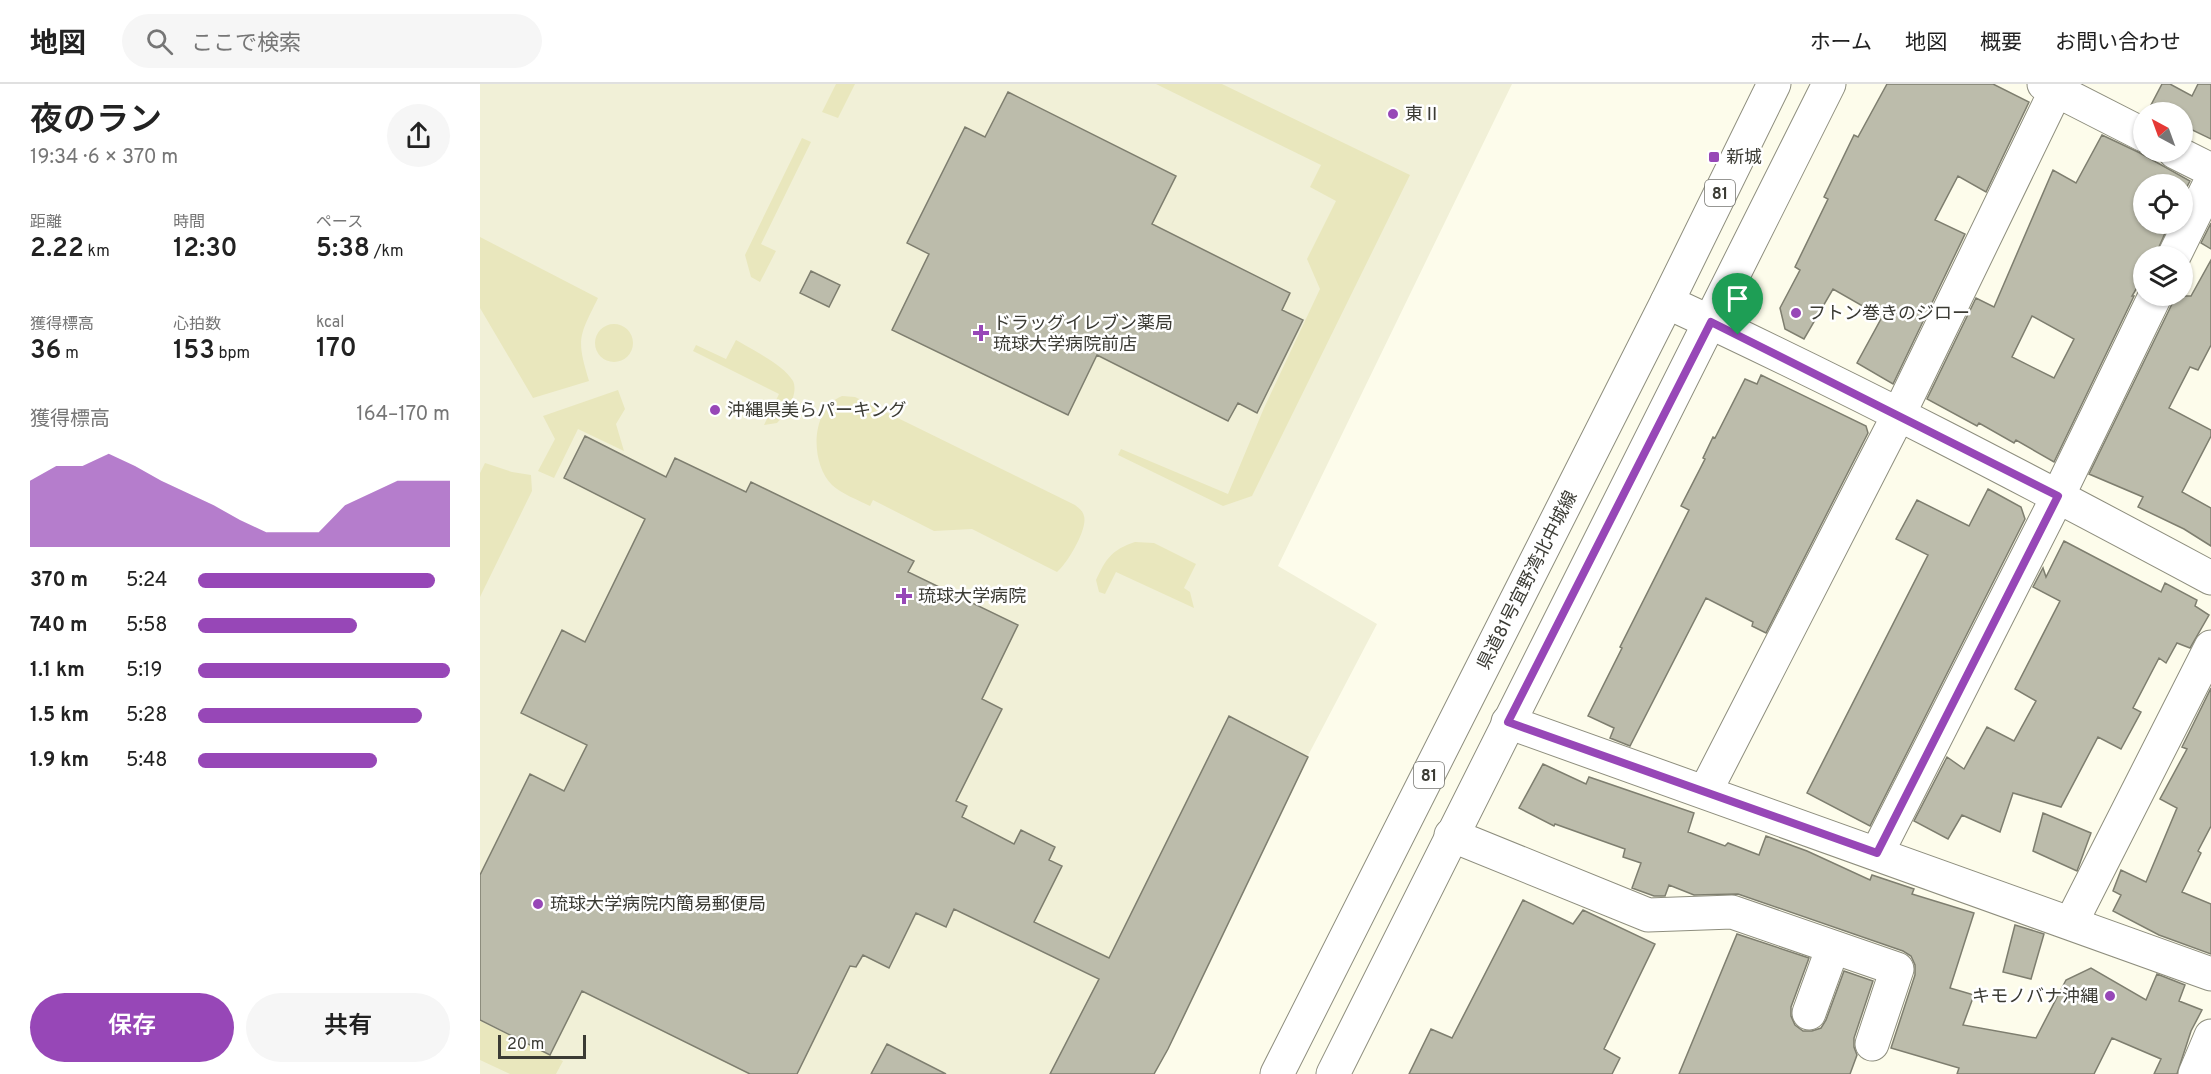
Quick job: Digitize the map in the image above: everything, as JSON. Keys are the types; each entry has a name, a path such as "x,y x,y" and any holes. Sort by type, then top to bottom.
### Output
{"street":[{"name":"県道81号宜野湾北中城線","path":"1277,1074 1774,84"},
{"path":"1333,1074 1829,84"},
{"path":"1705,792 1898,416 2053,86 2133,129"},
{"path":"2193,161 2211,170"},
{"path":"2179,246 2211,181"},
{"path":"1666,302 1711,322 2058,496 2211,578"},
{"path":"1877,853 2058,496 2150,306"},
{"path":"2071,923 2211,647"},
{"path":"1508,722 2211,974"},
{"path":"1451,835 1648,915 1731,912 1898,969 1872,1044"},
{"path":"1809,1013 1833,947"},
{"path":"2195,1074 2211,1036"}],"shaded area":[{"name":"琉球大学病院","path":"480,84 1512,84 1278,566 1377,624 1141,1074 480,1074"},
{"path":"836,84 855,84 838,118 822,112"},
{"path":"1156,84 1222,84 1410,175 1252,496 1223,506 1118,455 1121,449 1228,494 1264,408 1320,289 1307,259 1336,201 1310,187 1321,165"},
{"path":"802,138 811,142 761,244 776,251 760,282 751,277 745,255"},
{"path":"480,237 598,298 583,330 581,346 589,381 533,398 480,308"},
{"path":"614,324 621,325 627,330 632,336 632,350 627,356 621,361 614,362 607,361 601,356 596,350 595,343 596,336 601,330 607,325"},
{"path":"736,340 775,363 793,381 793,398 777,423 764,425 779,394 693,351 696,345 726,359"},
{"path":"618,390 625,409 616,424 624,451 578,429 554,478 538,471 555,439 543,416"},
{"path":"842,396 855,397 1075,505 1084,516 1083,529 1066,562 1057,572 972,529 934,531 873,500 870,506 836,488 825,475 820,464 817,437 824,412 831,403"},
{"path":"485,463 512,472 531,475 532,491 480,597 480,473"},
{"path":"1135,542 1154,543 1196,564 1184,588 1190,592 1194,608 1116,572 1105,594 1099,592 1096,580 1106,561 1120,548"},
{"path":"480,1021 563,1061 556,1074 510,1074 480,1060"}],"building":[{"path":"1887,84 1993,84 2029,102 1986,192 1958,176 1935,220 1965,234 1893,384 1857,363 1882,317 1833,289 1804,339 1785,329 1780,308 1800,270 1795,267 1828,199 1824,197 1854,135 1858,137"},
{"path":"2162,84 2170,84 2192,96 2198,84 2211,84 2211,139 2193,130 2193,102 2153,102"},
{"path":"1008,92 1176,176 1152,224 1290,293 1282,310 1303,320 1257,413 1238,403 1228,421 1097,355 1068,415 892,330 929,254 907,243 965,127 985,137"},
{"path":"2102,135 2133,150 2133,162 2156,162 2178,174 2133,174 2133,234 2165,234 2159,246 2133,246 2133,298 2054,462 2016,440 2014,443 1979,423 1977,426 1927,399 1976,298 1994,307 2053,170 2076,183","holes":["2032,316 2074,339 2054,378 2012,357"]},
{"path":"2211,223 2211,249 2201,243"},
{"path":"2211,260 2211,345 2198,370 2190,367 2169,408 2211,430 2211,436 2182,492 2211,508 2211,546 2184,529 2138,507 2143,497 2089,474 2171,306 2193,306 2193,292"},
{"path":"811,271 840,285 829,307 800,293"},
{"path":"1761,375 1866,426 1868,433 1766,633 1752,626 1753,622 1706,598 1630,746 1610,738 1614,728 1588,716 1689,510 1681,506 1705,459 1703,458 1713,437 1715,438 1745,379 1757,384"},
{"path":"585,436 666,477 675,458 746,492 751,482 914,561 908,572 1018,625 982,699 1002,709 956,801 967,806 962,817 1014,844 1021,830 1055,847 1049,860 1062,866 1034,922 1109,958 1229,716 1308,757 1154,1074 1050,1074 1099,979 954,909 946,927 916,913 889,968 863,955 856,967 850,966 797,1074 750,1074 582,991 550,1055 480,1020 480,875 530,774 564,791 587,745 521,713 562,630 585,642 645,519 564,478"},
{"path":"1988,489 2021,507 2025,519 1870,826 1807,793 1928,555 1896,539 1917,500 1969,526"},
{"path":"2064,541 2161,592 2165,583 2197,600 2195,606 2209,615 2190,648 2177,643 2166,663 2159,658 2133,708 2141,712 2121,749 2098,737 2061,807 2013,793 2000,832 1962,815 1948,839 1914,821 1947,757 1964,769 1987,727 2014,741 2036,701 2015,689 2060,601 2033,587 2043,568 2046,577"},
{"path":"2211,688 2211,826 2198,851 2201,853 2182,892 2211,904 2211,954 2159,935 2113,911 2121,895 2113,891 2121,870 2146,882 2177,808 2160,799 2187,749 2182,747"},
{"path":"1543,764 1586,784 1589,777 1694,813 1688,832 1725,846 1728,843 1759,855 1766,836 1807,851 1870,880 1872,875 1914,889 1912,894 1974,913 1950,988 1974,995 1963,1025 2036,1038 2066,980 2091,968 2146,1000 2157,974 2185,985 2179,1001 2202,1010 2191,1031 2177,1074 2154,1074 2161,1059 2112,1038 2094,1074 1957,1074 1959,1068 1891,1048 1915,975 1915,965 1911,956 1903,951 1738,894 1694,895 1669,885 1665,896 1654,896 1632,888 1641,863 1623,857 1625,849 1555,824 1554,826 1519,808"},
{"path":"2043,813 2091,833 2077,871 2033,851"},
{"path":"1523,900 1573,924 1583,910 1655,944 1604,1049 1620,1058 1612,1074 1409,1074 1431,1029 1452,1038"},
{"path":"2015,925 2044,934 2031,979 2003,972"},
{"path":"1737,934 1809,958 1791,1007 1791,1016 1795,1025 1803,1031 1821,1028 1844,971 1873,981 1854,1038 1857,1055 1850,1074 1679,1074"},
{"path":"887,1044 946,1074 871,1074"}],"place":[{"name":"東Ⅱ","path":"1393,114"},
{"name":"新城","path":"1714,157"},
{"name":"フトン巻きのジロー","path":"1796,313"},
{"name":"ドラッグイレブン薬局 琉球大学病院前店","path":"981,333"},
{"name":"沖縄県美らパーキング","path":"715,410"},
{"name":"琉球大学病院","path":"904,596"},
{"name":"琉球大学病院内簡易郵便局","path":"538,904"},
{"name":"キモノバナ沖縄","path":"2110,996"}],"route":[{"path":"1711,322 1738,335 2058,496 1877,853 1508,722 1711,322"}]}
